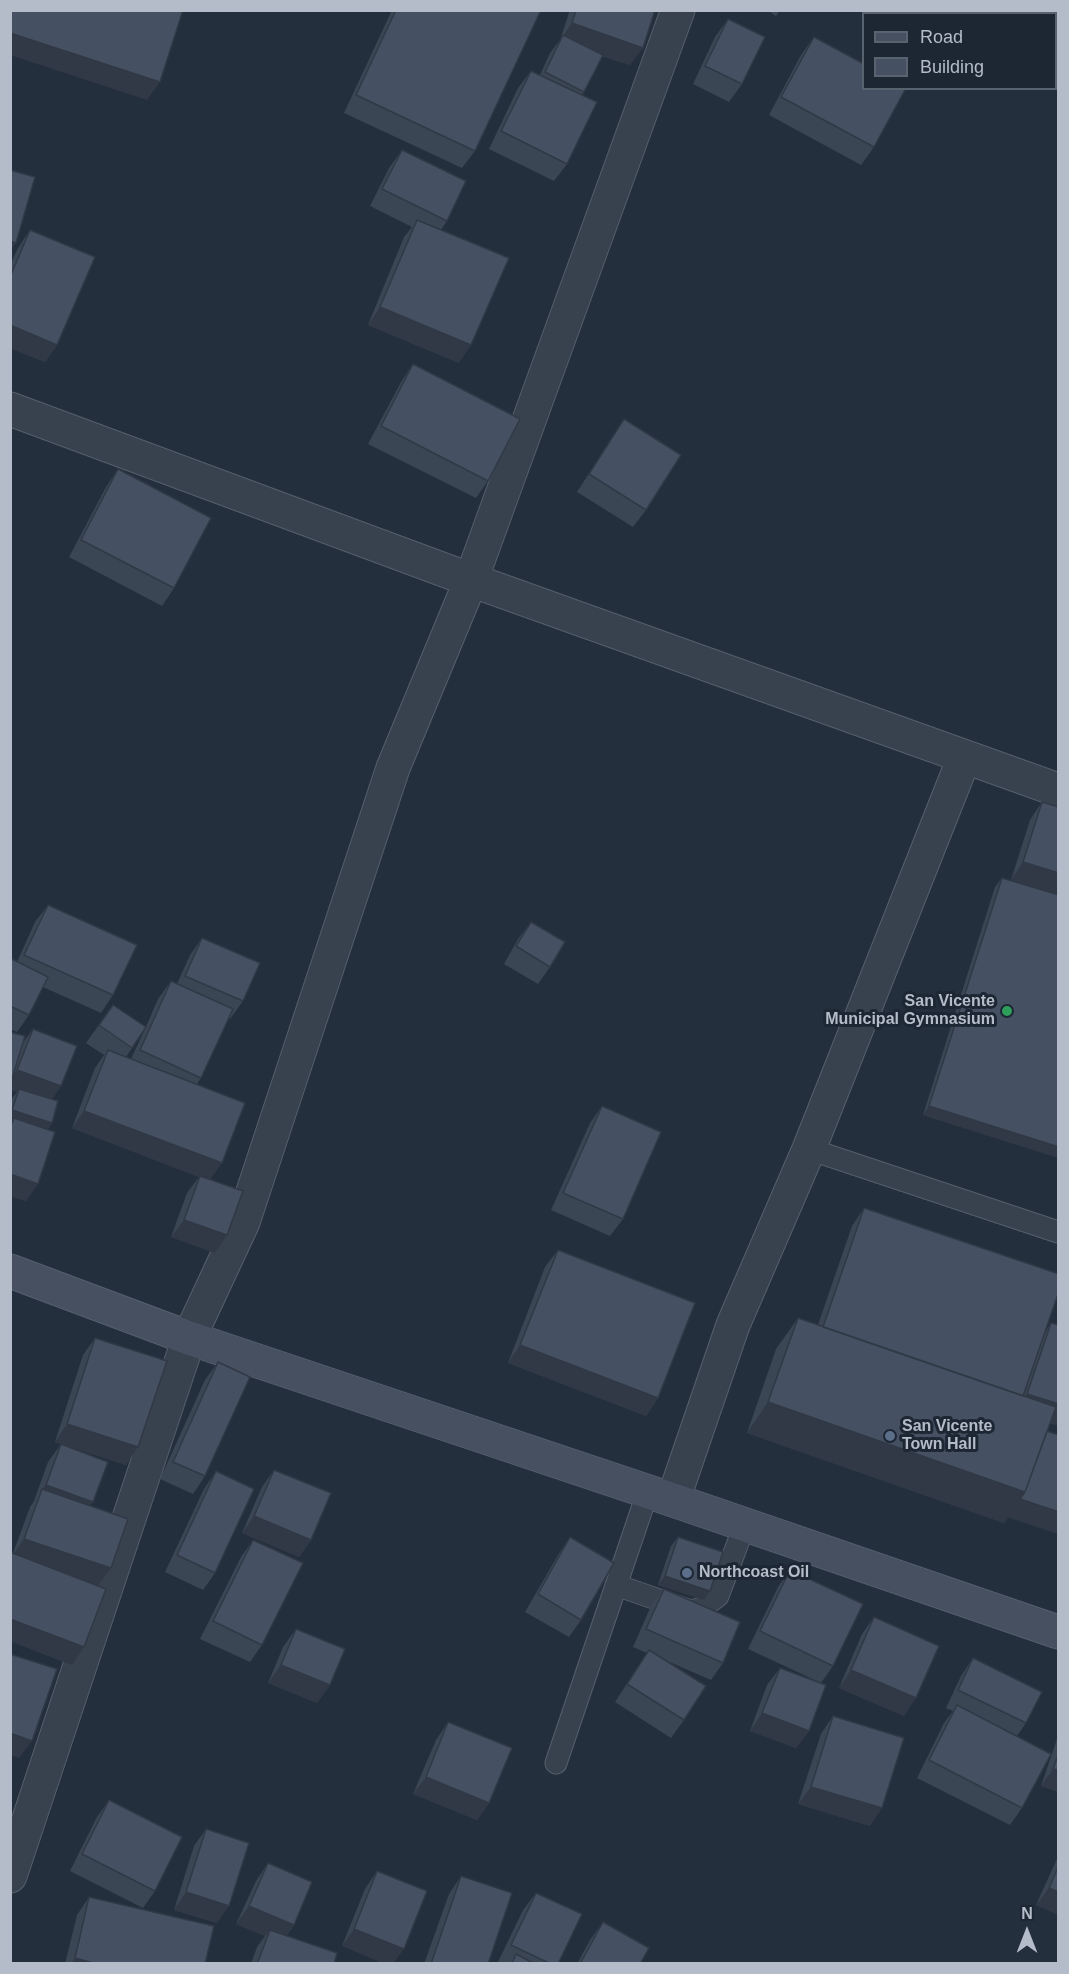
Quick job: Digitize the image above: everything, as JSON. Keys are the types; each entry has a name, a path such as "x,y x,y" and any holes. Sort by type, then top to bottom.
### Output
{"main road":[{"path":"10,1271 189,1338 661,1495 1059,1632"}],"street":[{"path":"10,1876 189,1338 243,1222 393,768 471,580 678,10"},
{"path":"10,409 471,580 964,758 1059,790"},
{"path":"661,1495 810,1149 964,758"}],"lane":[{"path":"810,1149 1059,1232"},
{"path":"556,1763 616,1585 661,1495"},
{"path":"616,1585 691,1611 702,1608 718,1596 744,1524"}],"building":[{"path":"10,10 183,10 160,82 10,33"},
{"path":"396,10 541,10 475,151 356,95"},
{"path":"576,10 655,10 643,48 572,23"},
{"path":"928,10 976,10 976,12 928,12"},
{"path":"728,19 765,37 742,84 705,66"},
{"path":"563,35 603,55 584,92 545,72"},
{"path":"814,37 862,63 862,90 905,90 874,147 781,97"},
{"path":"531,71 597,102 567,164 501,131"},
{"path":"402,150 466,181 447,221 382,189"},
{"path":"10,170 35,177 16,243 10,241"},
{"path":"417,220 509,258 471,345 380,307"},
{"path":"30,230 95,257 57,345 10,325 10,277"},
{"path":"413,364 520,419 488,481 381,426"},
{"path":"624,419 681,455 646,510 589,474"},
{"path":"118,469 211,518 174,588 81,540"},
{"path":"1042,802 1059,807 1059,873 1023,862"},
{"name":"San Vicente Municipal Gymnasium","path":"1002,878 1059,895 1059,1147 929,1106"},
{"path":"48,905 137,945 113,995 24,955"},
{"path":"531,922 565,942 550,967 516,946"},
{"path":"202,938 260,963 243,1001 185,976"},
{"path":"10,958 48,977 29,1015 10,1006"},
{"path":"171,981 233,1009 201,1078 140,1050"},
{"path":"113,1005 146,1027 132,1048 99,1025"},
{"path":"33,1029 77,1046 61,1086 17,1070"},
{"path":"10,1032 25,1036 10,1085"},
{"path":"108,1050 245,1103 222,1163 84,1111"},
{"path":"19,1089 58,1101 52,1123 12,1110"},
{"path":"602,1106 661,1132 623,1219 563,1193"},
{"path":"14,1118 55,1132 38,1184 10,1174 10,1128"},
{"path":"200,1176 243,1191 227,1235 184,1220"},
{"path":"864,1208 1059,1274 1059,1291 1023,1396 823,1327"},
{"path":"558,1250 695,1303 658,1398 520,1345"},
{"path":"798,1318 1056,1407 1025,1492 768,1402"},
{"path":"1051,1323 1059,1325 1059,1404 1027,1394"},
{"path":"95,1338 167,1361 138,1447 67,1424"},
{"path":"218,1362 250,1377 205,1476 173,1462"},
{"path":"1047,1431 1059,1435 1059,1512 1020,1499 1025,1492"},
{"path":"61,1444 108,1462 93,1502 46,1485"},
{"path":"274,1470 331,1493 311,1540 254,1516"},
{"path":"216,1471 254,1489 215,1573 177,1555"},
{"path":"42,1489 128,1519 111,1568 24,1539"},
{"path":"570,1537 614,1563 581,1620 538,1594"},
{"name":"Northcoast Oil","path":"678,1537 723,1552 710,1591 665,1576"},
{"path":"253,1540 303,1563 262,1645 213,1621"},
{"path":"10,1552 106,1589 84,1647 10,1619"},
{"path":"790,1570 863,1604 833,1666 760,1631"},
{"path":"664,1589 740,1622 723,1663 646,1629"},
{"path":"874,1617 939,1646 916,1698 851,1670"},
{"path":"296,1629 345,1649 330,1685 281,1665"},
{"path":"649,1650 706,1686 684,1720 627,1684"},
{"path":"10,1654 57,1669 32,1741 10,1733"},
{"path":"973,1658 1042,1692 1026,1723 958,1690"},
{"path":"780,1668 826,1685 809,1731 762,1713"},
{"path":"957,1705 1051,1754 1022,1808 929,1760"},
{"path":"833,1716 904,1738 882,1808 811,1787"},
{"path":"448,1722 512,1748 489,1803 426,1777"},
{"path":"1059,1753 1059,1770 1053,1769"},
{"path":"109,1800 182,1837 155,1891 82,1854"},
{"path":"206,1829 249,1843 229,1906 186,1892"},
{"path":"268,1863 312,1882 294,1925 249,1906"},
{"path":"1059,1865 1059,1892 1049,1888"},
{"path":"377,1871 427,1891 404,1949 354,1929"},
{"path":"461,1876 512,1893 488,1964 431,1964"},
{"path":"536,1893 582,1914 558,1964 551,1964 511,1945"},
{"path":"89,1897 214,1926 205,1964 97,1964 75,1958"},
{"path":"603,1922 649,1948 640,1964 580,1964"},
{"path":"270,1930 337,1953 334,1964 257,1964"},
{"path":"516,1954 535,1964 512,1964"}],"place":[{"name":"San Vicente Municipal Gymnasium","path":"1007,1011"},
{"name":"San Vicente Town Hall","path":"890,1436"},
{"name":"Northcoast Oil","path":"687,1573"}]}
